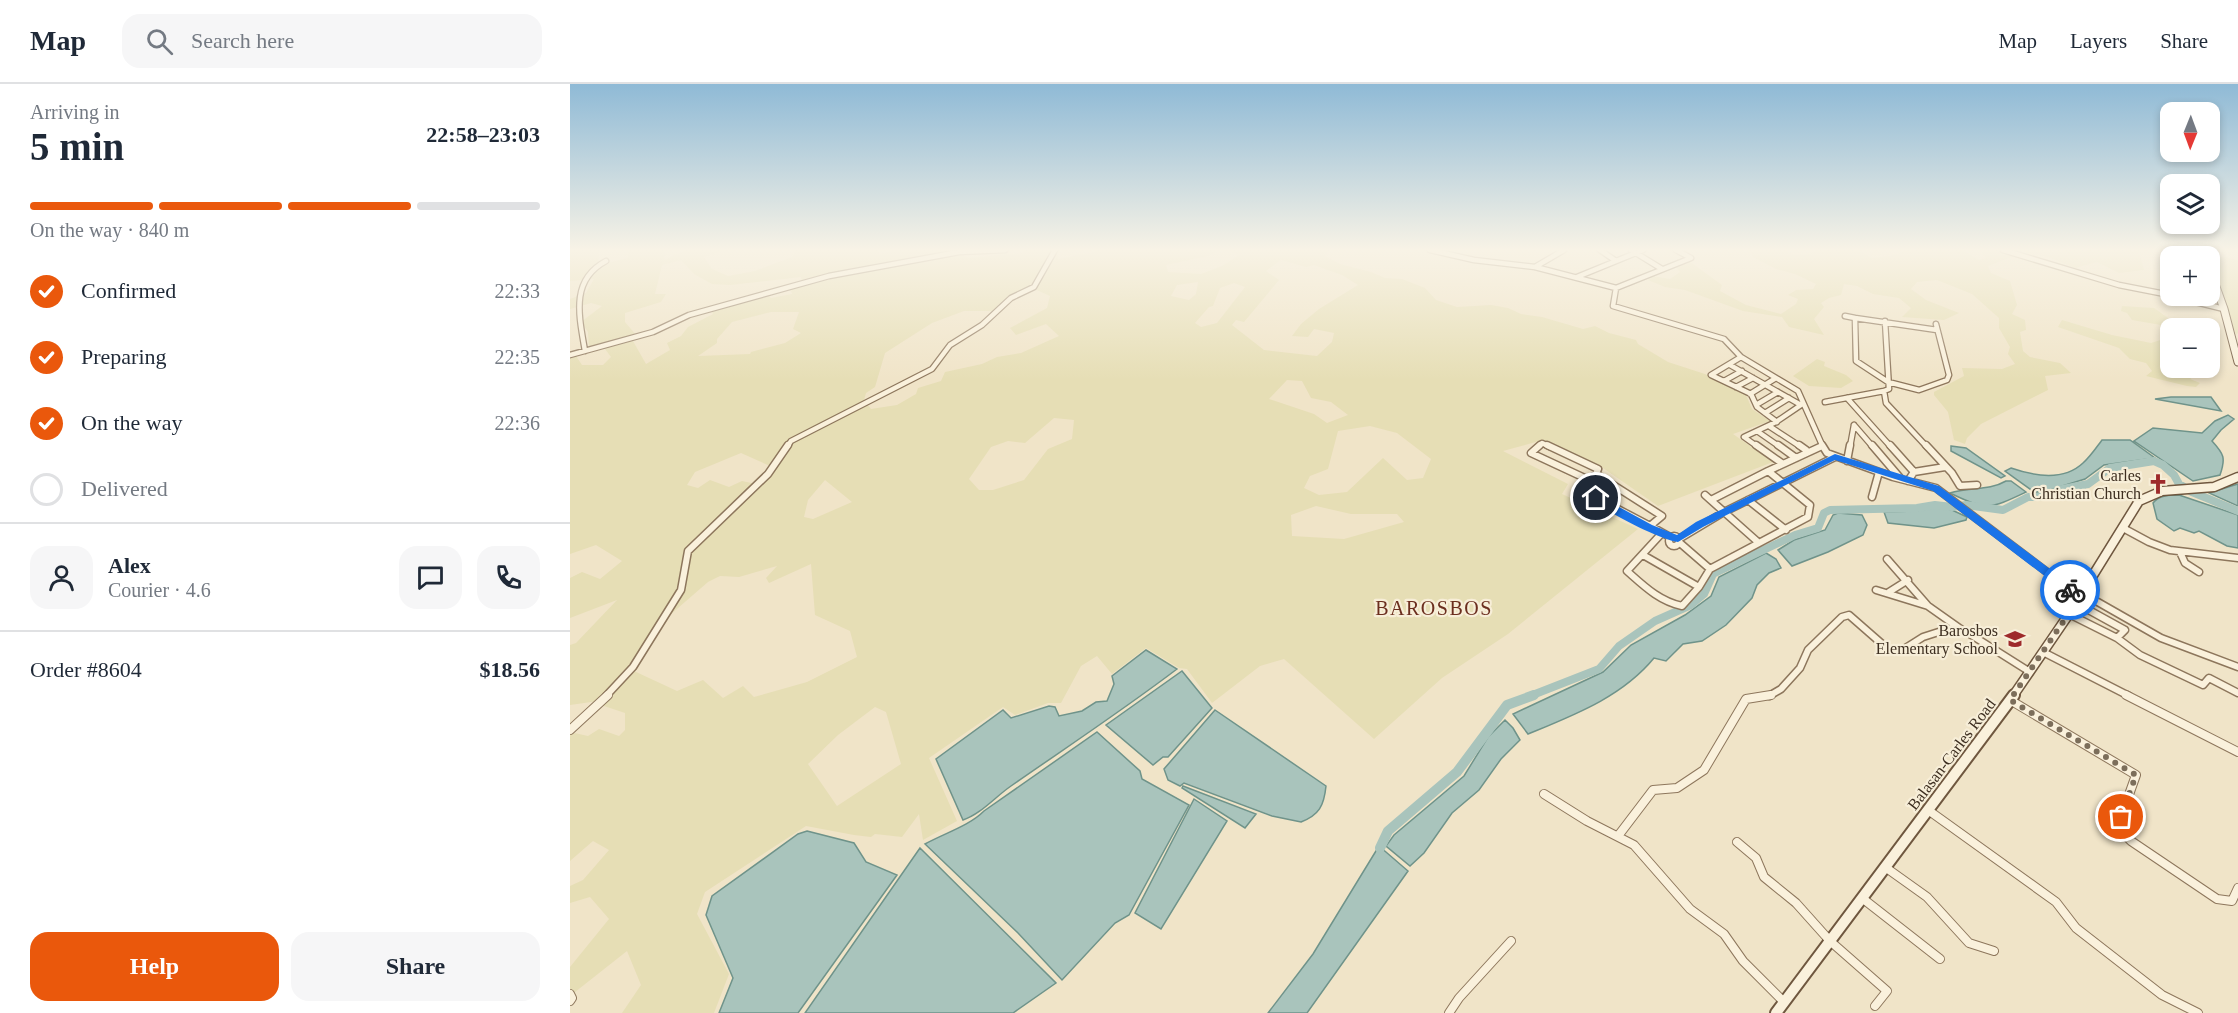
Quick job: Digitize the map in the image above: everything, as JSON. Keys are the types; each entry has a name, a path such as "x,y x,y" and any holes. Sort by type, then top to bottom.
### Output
{"main road":[{"path":"2220,298 2238,360"},
{"name":"Balasan-Carles Road","path":"1776,1013 2030,672 2139,501 2148,495 2226,484 2238,477"}],"street":[{"path":"579,293 576,307 585,351"},
{"path":"570,355 653,332 689,315 765,293"},
{"path":"570,730 616,687 633,667 681,590 684,582 684,559 688,551 768,474 791,441 932,369 950,345 982,325 1011,298 1021,293"},
{"path":"1616,293 1613,306 1724,339 1741,357 1798,391 1827,453 1879,472 1936,488 2079,598 2125,630 2117,638"},
{"path":"2213,306 2224,309"},
{"path":"1845,316 1936,327 1949,375 1947,380 1919,390 1888,382 1856,361 1855,318"},
{"path":"1825,402 1884,392 1889,389 1885,321"},
{"path":"1741,357 1711,375 1750,394 1756,405 1777,422"},
{"path":"1730,364 1801,405 1777,422 1744,437 1783,464"},
{"path":"1724,381 1742,371"},
{"path":"1736,387 1753,378"},
{"path":"1750,394 1776,378"},
{"path":"1756,405 1778,392"},
{"path":"1884,392 1886,403 1960,486 1977,485"},
{"path":"1765,413 1789,398"},
{"path":"1848,398 1914,472"},
{"path":"1854,425 1870,422"},
{"path":"1847,461 1854,425"},
{"path":"1854,425 1905,480"},
{"path":"1769,426 1806,450"},
{"path":"1757,431 1796,458"},
{"path":"1589,480 1531,453 1542,443 1598,469 1596,474 1589,480 1578,488 1679,541 1710,569"},
{"path":"1759,543 1708,498 1822,446"},
{"path":"1679,541 1724,512 1835,457"},
{"path":"1905,480 1914,472 1945,467"},
{"path":"1662,533 1627,571 1659,599 1682,606 1699,587 1710,569 1786,531 1808,517 1810,506 1768,471"},
{"path":"1872,497 1879,472"},
{"path":"1596,474 1662,516 1649,527"},
{"path":"1748,500 1786,531"},
{"path":"2122,528 2144,540 2180,552 2222,553 2238,558"},
{"path":"2180,552 2185,563 2199,572"},
{"path":"1643,555 1699,587"},
{"path":"1887,559 1890,565 1908,580 1928,606 2030,672"},
{"path":"1889,592 1908,580"},
{"path":"1876,590 1889,592 1910,603 1928,606"},
{"path":"2079,598 2161,638 2238,667"},
{"path":"2069,614 2117,638 2140,655 2203,685 2209,678 2238,693"},
{"path":"1618,836 1653,790 1677,788 1704,770 1746,699 1767,697 1781,689 1800,668 1808,650 1842,617 1849,615 1889,650 1904,649 1923,637 1951,628 1965,631"},
{"path":"2043,652 2077,672 2238,752"},
{"path":"2010,700 2136,775 2121,817 2122,831 2132,842 2217,899 2232,901 2238,888"},
{"path":"1544,794 1587,821 1635,845 1690,909 1724,934 1743,961 1784,1002"},
{"path":"1928,810 2056,902 2076,928 2162,995 2198,1013"},
{"path":"1737,842 1756,858 1764,877 1796,903 1830,942 1887,991 1875,1006"},
{"path":"1885,867 1927,897 1969,943 1994,951"},
{"path":"1862,898 1940,959"},
{"path":"1449,1013 1459,998 1511,941"},
{"path":"570,994 572,998 570,1001"}],"shaded area":[{"path":"585,293 666,294 661,302 625,313 625,322 636,335 633,341 646,364 670,350 667,343 681,336 688,327 713,314 711,310 769,296 771,298 792,293 1014,293 993,311 964,311 932,323 885,353 875,387 866,393 864,400 871,409 897,405 916,394 918,388 941,381 945,372 982,364 997,357 1021,353 1059,336 1046,324 1016,335 1010,328 1047,308 1050,296 1044,293 1172,293 1171,296 1189,300 1196,293 1218,293 1213,306 1209,307 1195,323 1201,327 1217,323 1240,293 1268,293 1244,322 1236,320 1232,325 1264,350 1317,356 1332,342 1334,333 1314,329 1308,337 1292,336 1301,324 1319,309 1344,293 1430,293 1436,300 1457,307 1491,305 1508,308 1521,314 1542,317 1583,329 1595,326 1609,333 1636,340 1638,344 1668,362 1705,374 1746,395 1752,409 1770,421 1733,434 1773,462 1658,506 1603,468 1543,440 1503,451 1568,484 1562,494 1638,529 1508,634 1442,678 1374,739 1284,659 1260,666 1212,703 1187,669 1179,668 1146,648 1112,674 1097,656 1081,666 1061,703 1048,703 1015,715 1003,707 929,758 957,821 923,840 919,814 902,837 875,834 871,837 806,826 705,892 697,914 729,974 714,1013 622,1013 641,985 627,951 570,996 570,967 609,919 590,897 570,903 570,886 583,880 609,850 593,841 570,861 570,732 588,736 599,729 619,736 625,730 625,713 601,705 634,671 677,691 703,680 723,698 743,686 754,697 807,682 857,657 850,631 815,615 811,564 769,583 766,578 777,566 739,577 720,576 708,582 663,621 630,668 598,701 570,705 570,645 576,643 617,600 570,618 570,578 582,572 600,579 622,561 596,545 570,554 570,357 576,356 582,365 603,365 611,357 605,349 589,348 588,332 581,322 602,306 591,303 570,309 570,299","holes":["771,312 799,312 793,329 801,333 785,343 750,354 698,356 717,343 717,339 732,322","1287,380 1302,381 1311,398 1331,402 1348,415 1327,423 1314,414 1269,399","1054,418 1074,420 1072,439 1048,449 1024,480 993,490 979,490 969,479 991,447 1008,441 1025,443","1370,426 1397,433 1431,459 1423,478 1407,480 1383,458 1347,492 1319,495 1304,488 1310,476 1328,469 1338,431","741,453 770,466 756,484 742,481 729,487 710,480 698,488 687,485 695,472","825,480 852,502 813,519 804,517 808,500","1316,506 1351,514 1397,514 1404,522 1344,539 1292,536 1291,515","875,707 886,712 901,764 837,806 808,764 838,735"]},
{"path":"1694,293 1724,293 1746,305 1781,314 1796,304 1798,299 1788,295 1841,293 1821,303 1824,307 1814,319 1824,335 1789,327 1782,317 1743,311"},
{"path":"1917,293 1926,300 1959,313 1944,320 1902,317 1911,308 1899,298 1873,294"},
{"path":"2014,293 2017,305 2012,314 2025,320 2026,330 2020,332 2023,351 2030,357 2060,363 2071,373 2045,376 2048,390 1981,424 1967,438 1965,444 1954,440 1948,412 1934,392 1964,376 1962,368 2002,369 2015,364 2008,354 2010,347 1999,328 1999,318 1972,294"},
{"path":"2222,293 2238,293 2238,333 2236,335"},
{"path":"2122,306 2154,308 2168,318 2160,318 2160,325 2132,320 2127,313 2121,311"},
{"path":"2062,320 2112,335 2151,343 2160,340 2160,378 2191,378 2200,383 2196,387 2187,386 2146,376 2152,371 2146,363 2130,359 2119,348 2058,327"},
{"path":"1817,359 1825,362 1824,366 1846,375 1853,381 1841,388 1809,386 1793,376"}],"water":[{"path":"2211,397 2221,411 2155,399"},
{"path":"2228,415 2234,419 2212,441 2223,456 2220,475 2193,481 2134,441 2153,428 2202,433 2215,421"},
{"path":"2102,440 2130,440 2155,458 2104,465 2085,479 2043,492 2034,492 2005,471 2011,468 2039,475 2058,475 2075,469 2086,461"},
{"path":"1951,446 1966,448 2005,476 2001,478 1951,451"},
{"path":"2011,481 2026,492 1996,505 1988,506 1972,503 1950,493 1993,486"},
{"path":"2238,484 2238,506 2209,493"},
{"path":"2168,495 2179,495 2238,515 2238,548 2227,546 2199,531 2194,533 2180,528 2174,531 2157,519 2153,503 2155,500"},
{"path":"1938,507 1952,510 1967,517 1966,520 1934,528 1888,523 1884,512 1915,511"},
{"path":"1838,513 1862,515 1867,525 1863,535 1792,566 1778,550 1794,540 1825,530 1833,515"},
{"path":"1766,553 1776,559 1781,568 1769,573 1757,585 1752,598 1726,625 1702,641 1683,644 1666,661 1654,658 1627,684 1596,704 1528,734 1513,714 1603,672 1631,645 1685,615 1711,596 1719,577"},
{"path":"1146,650 1177,669 1011,786 982,810 963,820 936,759 1003,710 1011,718 1049,706 1055,707 1059,716 1082,711 1096,702 1107,701 1114,684 1112,676"},
{"path":"1182,671 1212,708 1168,757 1163,757 1153,765 1106,725"},
{"path":"1215,710 1326,786 1320,809 1301,822 1272,816 1184,783 1180,786 1168,780 1164,769"},
{"path":"1505,720 1520,740 1501,759 1479,790 1452,813 1424,853 1410,866 1386,846 1394,835 1464,776 1488,737"},
{"path":"1097,732 1140,771 1142,779 1189,805 1129,915 1115,923 1062,980 1018,933 925,844 971,821"},
{"path":"1183,786 1256,814 1245,828 1182,788"},
{"path":"1194,799 1227,821 1161,929 1135,913"},
{"path":"807,831 854,843 866,862 897,875 798,1013 719,1013 733,978 706,915 712,896 798,834"},
{"path":"1379,846 1408,871 1307,1013 1268,1013 1313,954"},
{"path":"920,848 1056,983 1013,1013 805,1013"}],"waterway":[{"path":"1530,696 1599,669 1619,646 1655,621 1691,605 1704,594 1713,574 1795,535 1818,528 1824,513 1830,510 1917,508 1935,505 1952,507 1966,505 2003,510 2028,497 2047,497 2058,490 2088,484 2110,468 2154,461 2163,465 2174,475 2179,484 2192,492 2238,511"},
{"path":"1380,848 1388,831 1457,772 1507,705 1534,695"}],"way so far":[{"path":"2070,590 2080,597 2010,700 2136,775 2121,817"}],"place":[{"name":"Carles Christian Church","path":"2158,484"},
{"name":"Barosbos Elementary School","path":"2015,639"}],"district":[{"name":"BAROSBOS","path":"1434,608"}],"route":[{"path":"1596,498 1649,527 1678,539 1782,482 1835,457 1893,477 1924,483 1936,488 2070,590"}]}
